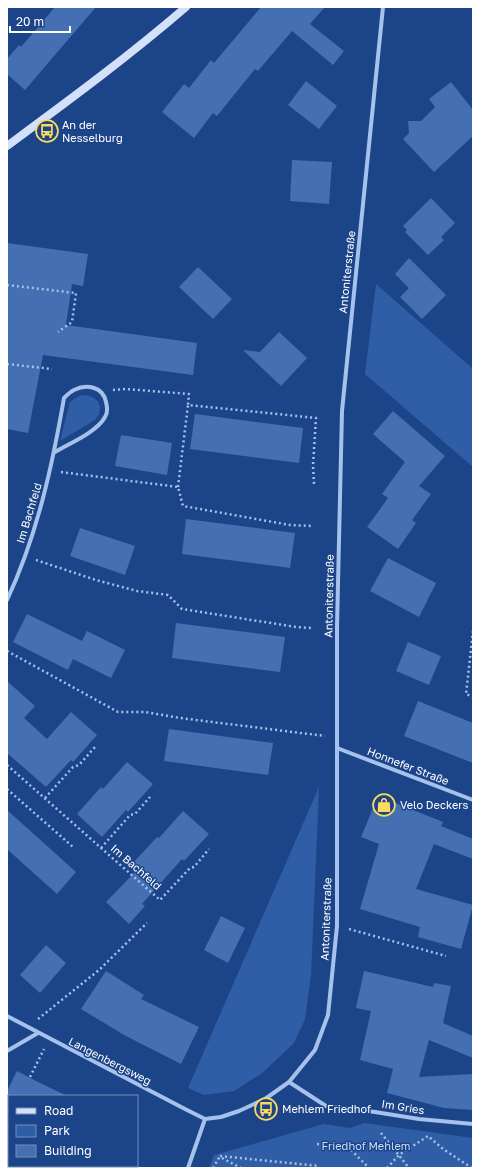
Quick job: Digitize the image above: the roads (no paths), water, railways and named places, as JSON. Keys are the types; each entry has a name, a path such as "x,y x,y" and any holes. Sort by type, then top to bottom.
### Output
{"street":[{"path":"7,146 107,72 148,40 186,7"},
{"name":"Antoniterstraße","path":"206,1119 221,1117 240,1111 265,1099 289,1082 315,1050 328,1015 337,926 337,628 342,411 383,7"},
{"name":"Im Bachfeld","path":"7,600 25,556 37,519 55,452 64,398 73,390 84,387 93,387 100,391 106,399 106,416 98,427 55,452"},
{"name":"Honnefer Straße","path":"337,748 473,800"},
{"name":"Langenbergsweg","path":"7,1016 48,1039 206,1119"},
{"path":"7,1051 38,1033"},
{"name":"Im Gries","path":"289,1082 326,1106 418,1119 473,1124"},
{"path":"188,1168 206,1119"}],"place":[{"name":"An der Nesselburg","path":"47,131"},
{"name":"Velo Deckers","path":"384,805"},
{"name":"Mehlem Friedhof","path":"266,1109"}],"park label":[{"name":"Friedhof Mehlem","path":"366,1146"}]}
